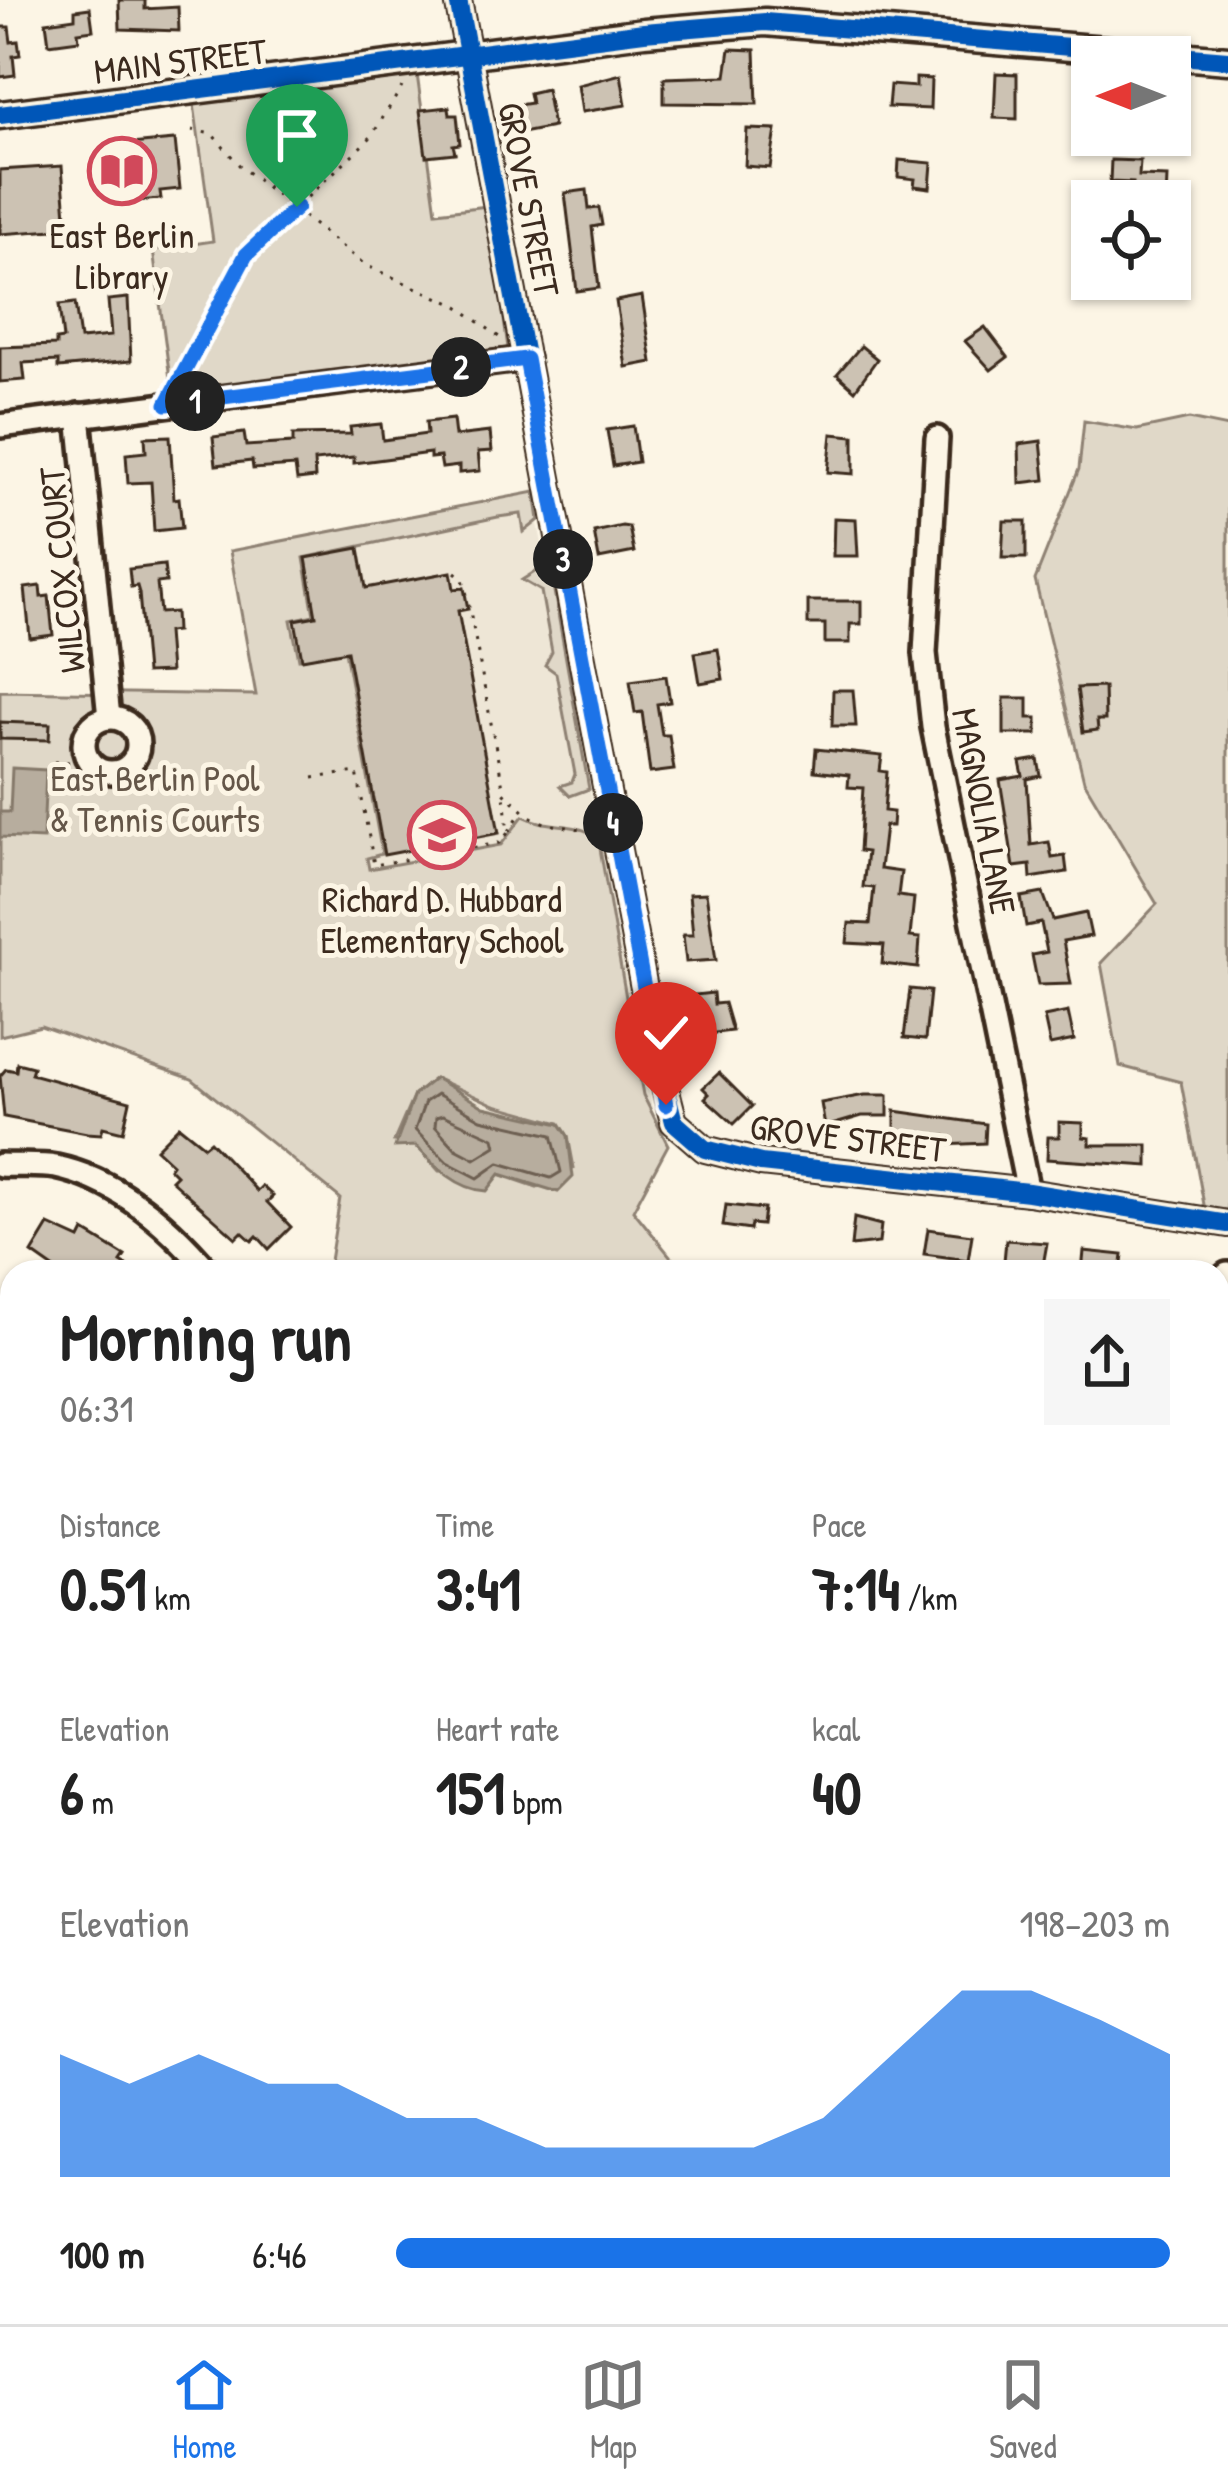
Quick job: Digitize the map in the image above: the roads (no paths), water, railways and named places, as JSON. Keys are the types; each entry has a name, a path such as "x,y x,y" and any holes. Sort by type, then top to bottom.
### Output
{"street":[{"name":"GROVE STREET","path":"458,0 659,1070 674,1121 705,1149 761,1163 1028,1192 1228,1224"},
{"name":"MAIN STREET","path":"0,115 644,32 765,22 1228,60"},
{"path":"0,426 526,359"},
{"name":"WILCOX COURT","path":"79,415 109,718"},
{"name":"MAGNOLIA LANE","path":"937,438 926,652 933,728 1028,1192"},
{"name":"WILCOX COURT","path":"109,718 132,728 137,752 128,766 113,772 90,762 84,746 88,730 109,718"},
{"path":"0,1165 56,1167 116,1190 181,1239 199,1260"}],"water":[{"path":"12,768 46,770 43,839 0,837 0,812 10,812"},
{"path":"435,1078 484,1107 560,1124 568,1136 573,1177 558,1192 500,1174 487,1191 476,1190 448,1176 416,1146 395,1147 414,1095"}],"place":[{"name":"East Berlin Library","path":"122,171"},
{"name":"Richard D. Hubbard Elementary School","path":"442,835"}],"park label":[{"name":"East Berlin Pool & Tennis Courts","path":"155,798"}]}
